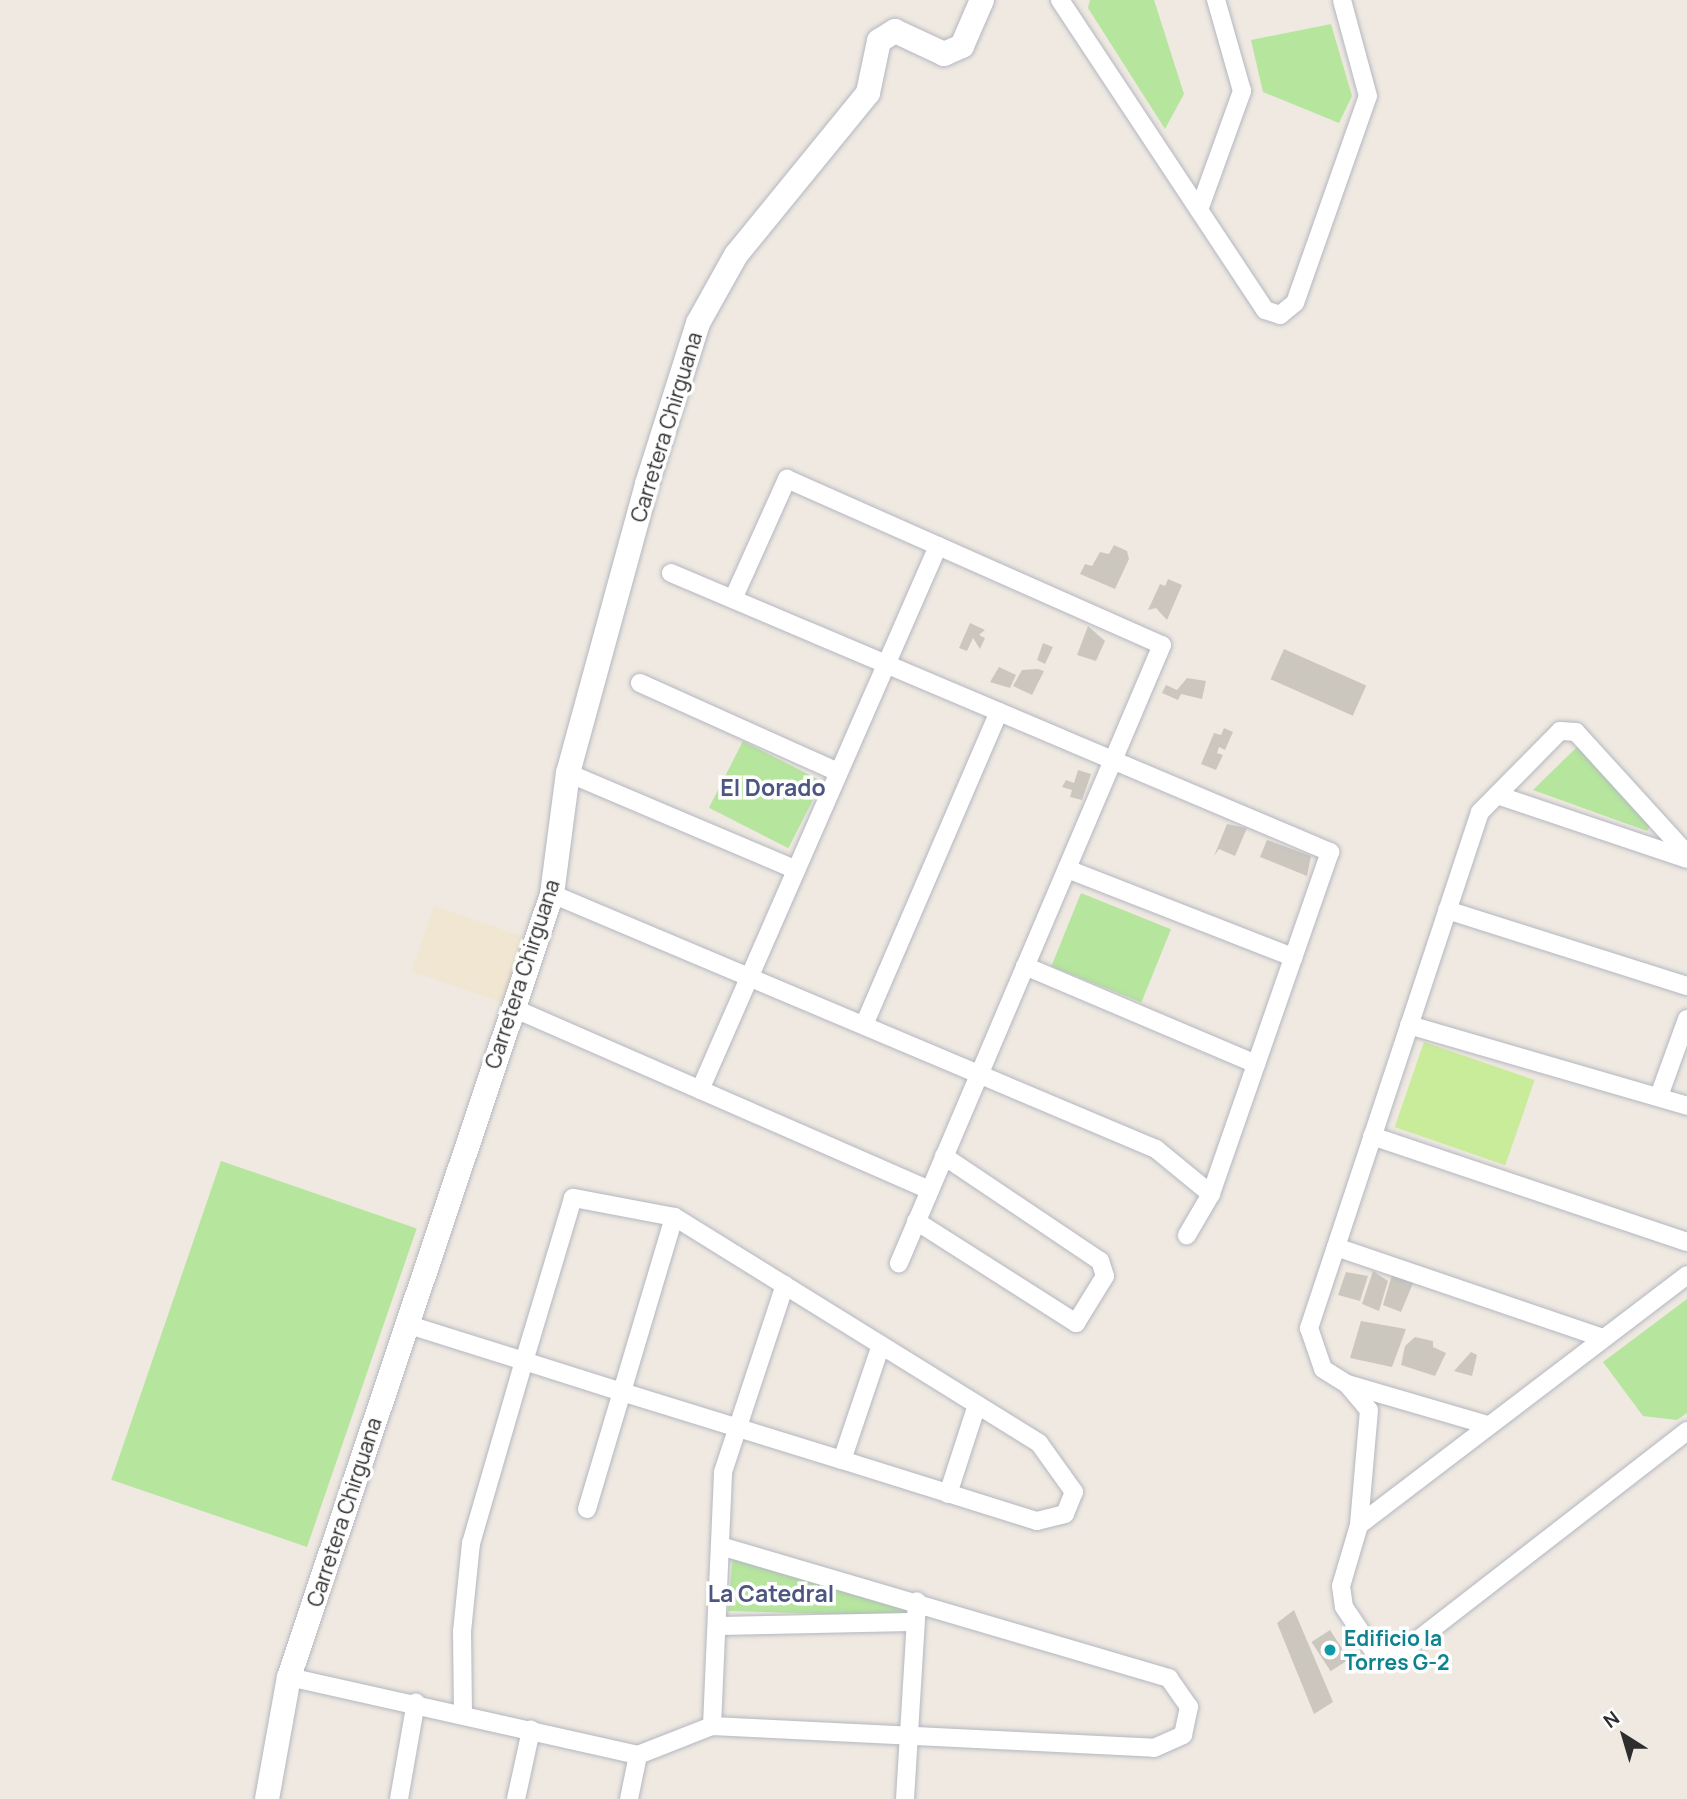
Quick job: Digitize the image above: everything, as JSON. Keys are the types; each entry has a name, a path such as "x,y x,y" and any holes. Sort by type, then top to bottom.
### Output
{"street":[{"name":"Carretera Chirguana","path":"267,1799 289,1677 405,1324 552,894 568,773 647,484 698,323 736,254 868,93 879,41 895,31 944,54 962,46 982,0"},
{"path":"1059,0 1265,310 1280,315 1295,303 1368,96 1342,0"},
{"path":"1199,210 1242,91 1216,0"},
{"path":"733,600 787,479 1162,645 899,1263"},
{"path":"700,1090 938,546"},
{"path":"671,573 1330,852 1211,1194 1186,1235"},
{"path":"640,683 838,772"},
{"path":"864,1026 999,712"},
{"path":"1487,1426 1347,1384 1323,1369 1309,1328 1480,812 1560,731 1576,732 1687,857"},
{"path":"568,773 796,870"},
{"path":"1497,795 1687,857"},
{"path":"1067,869 1293,957"},
{"path":"552,894 1156,1149 1211,1194"},
{"path":"1447,910 1687,986"},
{"path":"1025,967 1256,1064"},
{"path":"513,1007 930,1190"},
{"path":"1658,1096 1687,1019"},
{"path":"1409,1025 1687,1106"},
{"path":"1372,1136 1687,1242"},
{"path":"916,1221 1076,1323 1105,1276 1100,1261 944,1156"},
{"path":"405,1324 524,1361 622,1392 1037,1521 1065,1514 1074,1492 1039,1443 674,1217 573,1198 524,1361 471,1543 462,1631 463,1713"},
{"path":"587,1509 674,1217"},
{"path":"1336,1247 1600,1337"},
{"path":"1359,1525 1600,1337 1687,1275"},
{"path":"712,1726 723,1472 785,1285"},
{"path":"842,1460 881,1345"},
{"path":"1347,1384 1369,1410 1359,1525 1341,1586 1344,1607 1373,1650 1397,1656 1687,1431"},
{"path":"948,1493 977,1405"},
{"path":"289,1677 416,1702 638,1755 712,1726 1154,1748 1183,1735 1189,1707 1169,1678 917,1601 721,1546"},
{"path":"905,1799 911,1736 913,1622 917,1601"},
{"path":"717,1626 913,1622"},
{"path":"399,1799 416,1702"},
{"path":"516,1799 531,1730"},
{"path":"629,1799 638,1755"}],"shaded area":[{"path":"434,906 528,938 505,1003 412,971"}],"green space":[{"path":"1090,0 1154,0 1184,94 1165,129 1088,8"},
{"path":"1331,24 1352,96 1339,123 1263,92 1251,40"},
{"path":"743,741 822,781 788,848 709,808"},
{"path":"1578,746 1651,825 1647,831 1533,790"},
{"path":"1081,893 1171,929 1141,1003 1051,966"},
{"path":"1424,1042 1535,1080 1505,1165 1395,1127"},
{"path":"221,1161 417,1228 307,1547 111,1480"},
{"path":"1687,1299 1687,1413 1677,1420 1643,1416 1603,1362"},
{"path":"733,1554 907,1603 906,1616 728,1611"}],"building":[{"path":"1114,545 1127,551 1129,559 1115,589 1080,574 1085,564 1092,566 1100,552 1109,554"},
{"path":"1168,579 1182,585 1167,620 1156,608 1148,610 1160,584 1165,586"},
{"path":"970,623 985,630 979,635 985,638 980,649 973,638 967,651 959,648"},
{"path":"1088,626 1105,641 1096,661 1077,655"},
{"path":"1043,643 1053,647 1045,664 1037,660"},
{"path":"1284,649 1366,686 1353,716 1271,679"},
{"path":"999,667 1016,675 1010,688 990,682"},
{"path":"1022,670 1044,671 1032,695 1013,686"},
{"path":"1187,678 1206,681 1202,699 1181,694 1178,700 1162,693 1166,685 1177,690"},
{"path":"1224,728 1233,732 1225,750 1219,747 1217,753 1223,755 1216,770 1201,764 1214,733 1221,735"},
{"path":"1078,770 1091,774 1082,800 1070,797 1072,790 1062,787 1066,780 1074,783"},
{"path":"1227,824 1247,828 1235,856 1219,849 1214,856"},
{"path":"1267,840 1311,856 1307,876 1260,857"},
{"path":"1373,1271 1388,1281 1379,1311 1362,1304"},
{"path":"1346,1272 1368,1276 1360,1301 1338,1295"},
{"path":"1392,1275 1414,1281 1401,1312 1383,1305"},
{"path":"1361,1321 1406,1329 1392,1367 1350,1358"},
{"path":"1415,1337 1433,1341 1433,1347 1446,1353 1435,1376 1401,1365 1405,1346"},
{"path":"1471,1352 1477,1355 1472,1376 1454,1371"},
{"path":"1294,1610 1333,1702 1314,1714 1277,1623"},
{"name":"Edificio la Torres G-2","path":"1330,1630 1349,1659 1331,1671 1312,1642"}],"place":[{"name":"Edificio la Torres G-2","path":"1330,1650"}],"district":[{"name":"El Dorado","path":"773,787"},
{"name":"La Catedral","path":"771,1593"}]}
